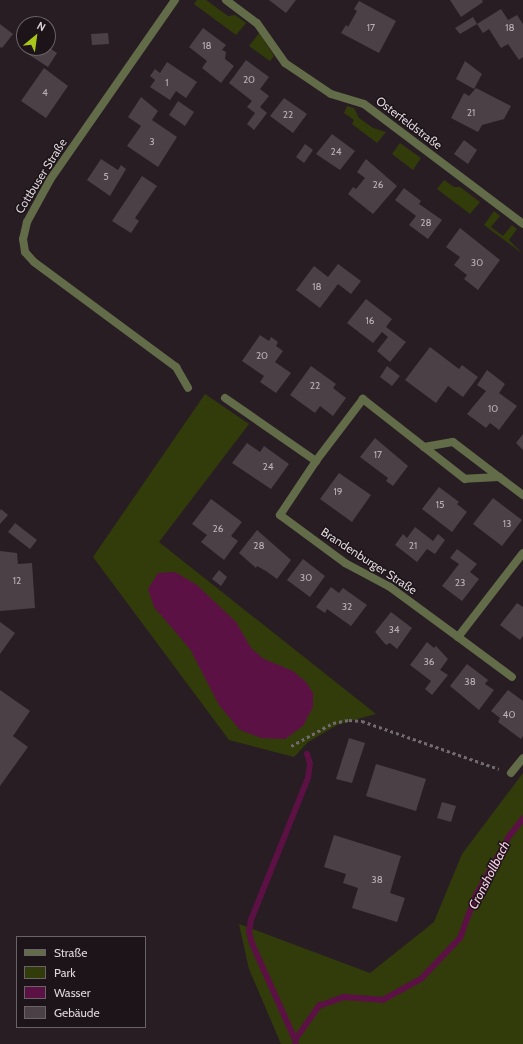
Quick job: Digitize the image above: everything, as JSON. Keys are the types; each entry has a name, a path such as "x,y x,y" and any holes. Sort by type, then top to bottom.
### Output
{"street":[{"name":"Cottbuser Straße","path":"175,0 50,180 26,222 23,239 25,252 34,262 176,367 188,388"},
{"name":"Osterfeldstraße","path":"226,0 256,23 285,64 331,94 364,104 523,224"},
{"path":"225,398 316,462"},
{"name":"Brandenburger Straße","path":"499,477 466,480 363,399 316,462 280,516 345,563 390,587 512,677"},
{"path":"424,447 453,442 523,495"},
{"path":"458,637 523,552"},
{"path":"511,773 523,758"}],"path":[{"path":"291,746 333,723 348,720 362,721 511,773"}],"green space":[{"path":"197,0 206,0 228,16 235,15 246,23 236,35 194,4"},
{"path":"259,33 274,56 270,61 249,46"},
{"path":"347,106 354,108 359,118 373,128 386,132 377,143 352,124 354,120 344,113"},
{"path":"400,143 421,158 413,170 392,154"},
{"path":"444,180 454,187 460,187 480,202 470,214 437,189"},
{"path":"494,211 500,216 491,227 503,236 512,225 517,229 509,240 523,254 484,225"},
{"path":"205,394 249,424 159,542 376,714 339,724 308,742 294,757 229,740 93,557"},
{"path":"523,773 523,1044 281,1044 249,969 239,924 370,973 434,922 462,854"}],"water":[{"path":"175,572 197,585 236,622 251,648 264,659 293,671 306,682 313,693 313,707 303,726 285,739 261,738 240,730 219,705 190,649 154,607 148,589 158,573"}],"building":[{"path":"269,0 296,0 286,13"},
{"path":"450,0 482,0 483,2 461,17"},
{"path":"359,1 396,21 379,53 341,33 346,25 348,27 357,11 354,9"},
{"path":"501,9 508,20 517,15 523,24 523,57 519,60 508,44 501,48 489,29 483,33 477,24"},
{"path":"473,17 477,24 460,34 455,28"},
{"path":"0,24 13,34 2,48 0,47"},
{"path":"203,28 226,45 222,50 226,52 225,59 234,66 221,83 202,68 207,61 189,47"},
{"path":"108,33 109,44 92,45 91,34"},
{"path":"31,56 55,56 48,67"},
{"path":"246,60 269,77 260,89 269,96 260,107 267,113 254,130 247,124 255,113 247,107 252,101 229,83"},
{"path":"465,61 482,74 474,89 456,79"},
{"path":"167,62 197,82 186,98 176,91 170,100 150,87 155,80 150,76 155,69 160,73"},
{"path":"44,68 68,86 46,118 21,101"},
{"path":"476,88 511,106 504,119 482,125 478,132 451,118 464,93 469,96"},
{"path":"141,97 158,111 152,120 177,137 158,167 127,146 141,126 128,117"},
{"path":"284,98 307,114 293,133 270,116"},
{"path":"178,101 194,112 185,126 169,115"},
{"path":"332,134 355,151 340,170 316,154"},
{"path":"464,140 477,150 468,164 454,154"},
{"path":"305,144 313,150 304,163 296,157"},
{"path":"101,159 118,170 121,165 126,169 110,196 87,180"},
{"path":"366,159 397,186 373,214 348,194 353,187 356,189 365,178 357,172"},
{"path":"142,176 157,186 135,218 139,221 131,233 112,221"},
{"path":"404,188 421,201 419,204 442,220 428,239 409,225 416,216 395,200"},
{"path":"460,228 500,260 478,290 464,279 467,275 454,265 460,257 446,247"},
{"path":"338,264 361,281 351,294 338,284 320,308 296,290 314,266 328,277"},
{"path":"366,299 392,319 386,327 406,342 390,362 377,351 388,337 382,332 373,343 347,323"},
{"path":"260,335 269,341 271,337 278,342 276,346 283,351 275,362 291,373 276,393 260,382 264,376 242,361"},
{"path":"430,347 459,369 462,365 478,377 463,397 448,386 436,403 405,380"},
{"path":"311,366 336,384 333,388 346,398 333,416 320,406 315,413 290,395"},
{"path":"387,366 400,376 392,386 380,377"},
{"path":"487,370 505,384 499,393 517,406 499,430 490,423 486,428 467,414 486,391 477,385"},
{"path":"523,434 523,450 516,443"},
{"path":"375,438 408,466 393,486 386,481 388,478 360,457"},
{"path":"247,443 260,452 264,446 289,464 271,489 232,463"},
{"path":"339,473 371,495 352,522 320,499"},
{"path":"439,487 459,502 457,504 467,512 452,532 422,509"},
{"path":"493,498 522,520 502,546 473,524"},
{"path":"211,499 242,522 231,536 238,541 224,560 201,542 207,535 192,524"},
{"path":"1,509 8,515 0,524 0,511"},
{"path":"15,523 37,540 30,549 8,532"},
{"path":"415,527 433,541 438,534 445,540 435,554 427,549 417,562 395,545 403,534 407,538"},
{"path":"257,530 291,560 277,579 257,566 256,568 239,553"},
{"path":"457,549 477,564 470,572 479,579 462,601 442,586 459,564 450,558"},
{"path":"0,551 17,553 18,564 32,563 35,608 0,611"},
{"path":"303,559 325,576 310,597 287,580"},
{"path":"219,570 227,577 221,586 212,579"},
{"path":"331,587 339,593 343,588 367,605 351,626 327,609 325,613 316,607"},
{"path":"517,603 523,607 523,636 520,640 500,625"},
{"path":"391,612 412,628 397,649 390,643 386,645 375,632"},
{"path":"0,622 15,633 0,654"},
{"path":"427,642 434,648 436,646 448,659 440,670 448,675 432,695 425,689 431,681 410,665"},
{"path":"467,664 488,680 485,684 494,690 479,710 450,686"},
{"path":"0,690 30,711 13,736 28,747 0,786"},
{"path":"508,690 523,701 523,736 521,739 498,722 500,718 491,711"},
{"path":"349,738 365,743 352,783 336,779"},
{"path":"376,764 426,779 416,811 366,796"},
{"path":"442,802 456,806 451,822 437,818"},
{"path":"334,835 401,856 390,893 405,898 397,922 352,908 358,888 343,883 346,874 324,867"}],"waterway":[{"path":"295,1040 252,944 249,932 251,920 308,778 310,764 307,754"},
{"name":"Cronshollbach","path":"296,1044 295,1040 319,1006 344,997 383,1000 421,979 460,938 476,895 510,835 523,819"}]}
